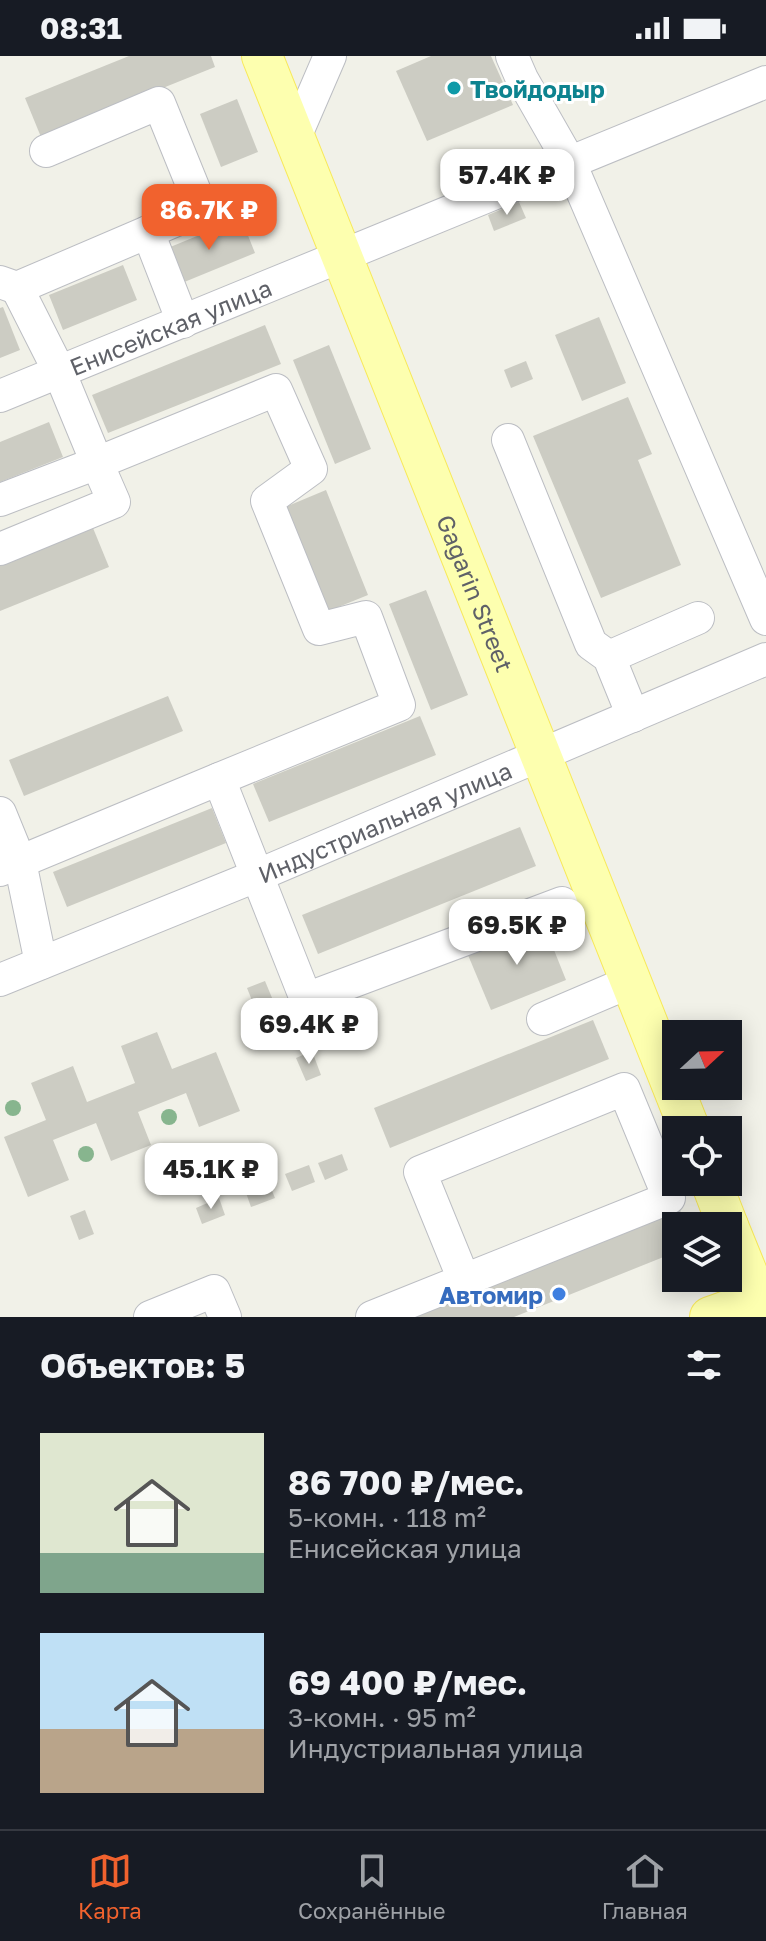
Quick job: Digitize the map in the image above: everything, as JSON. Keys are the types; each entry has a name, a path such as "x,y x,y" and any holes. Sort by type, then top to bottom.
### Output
{"main road":[{"name":"Gagarin Street","path":"262,56 685,1116"},
{"path":"710,1317 763,1304 742,1257"}],"street":[{"path":"295,137 330,56"},
{"path":"512,56 570,163 766,619"},
{"name":"Енисейская улица","path":"0,396 766,82"},
{"path":"0,549 114,502 59,371 9,285 202,209 159,103 46,151"},
{"path":"148,232 183,322"},
{"path":"0,500 276,390 311,469 267,501 319,629 366,617 399,705 10,866"},
{"path":"508,440 591,644 609,657 633,716"},
{"path":"609,657 698,618"},
{"name":"Индустриальная улица","path":"0,980 256,876 766,659"},
{"path":"219,779 306,999 562,903"},
{"path":"0,813 10,866 41,963"},
{"path":"543,1019 632,981"},
{"path":"372,1317 669,1198 624,1089 420,1172 464,1280"},
{"path":"150,1317 214,1291 225,1317"}],"building":[{"path":"129,56 211,56 215,67 41,137 25,98"},
{"name":"Твойдодыр","path":"431,56 491,56 513,105 427,141 396,71"},
{"path":"237,99 258,152 221,167 200,114"},
{"path":"519,202 526,218 494,231 488,215"},
{"path":"241,218 255,253 177,285 163,250"},
{"path":"123,265 137,300 63,330 49,295"},
{"path":"3,307 20,350 0,358 0,308"},
{"path":"599,317 626,383 582,401 555,335"},
{"path":"265,325 281,364 108,433 92,395"},
{"path":"329,345 371,449 335,464 293,360"},
{"path":"526,361 533,379 511,388 504,370"},
{"path":"628,397 652,454 638,460 681,565 601,598 533,436"},
{"path":"49,422 63,457 0,482 0,442"},
{"path":"326,490 368,595 326,612 283,508"},
{"path":"93,528 109,567 0,611 0,566"},
{"path":"426,590 468,695 431,710 389,604"},
{"path":"168,696 183,731 24,796 9,760"},
{"path":"420,716 436,755 269,822 253,784"},
{"path":"212,808 226,843 67,907 53,872"},
{"path":"520,827 536,866 318,954 302,915"},
{"path":"544,925 566,980 491,1010 468,955"},
{"path":"265,981 280,1017 262,1025 247,988"},
{"path":"593,1020 609,1059 390,1148 374,1108"},
{"path":"157,1032 172,1069 216,1052 240,1111 199,1127 186,1093 138,1112 151,1145 111,1161 96,1123 53,1140 69,1180 28,1197 4,1137 46,1120 31,1083 73,1066 87,1102 135,1083 121,1046"},
{"path":"312,1051 321,1075 306,1081 296,1058"},
{"path":"342,1154 348,1170 325,1180 318,1163"},
{"path":"309,1165 315,1182 292,1191 285,1174"},
{"path":"268,1181 275,1198 251,1207 245,1190"},
{"path":"219,1198 225,1215 202,1224 196,1208"},
{"path":"85,1210 94,1234 79,1240 70,1216"},
{"path":"662,1217 662,1258 514,1317 414,1317"}],"place":[{"name":"Твойдодыр","path":"454,88"},
{"name":"Автомир","path":"559,1294"}]}
